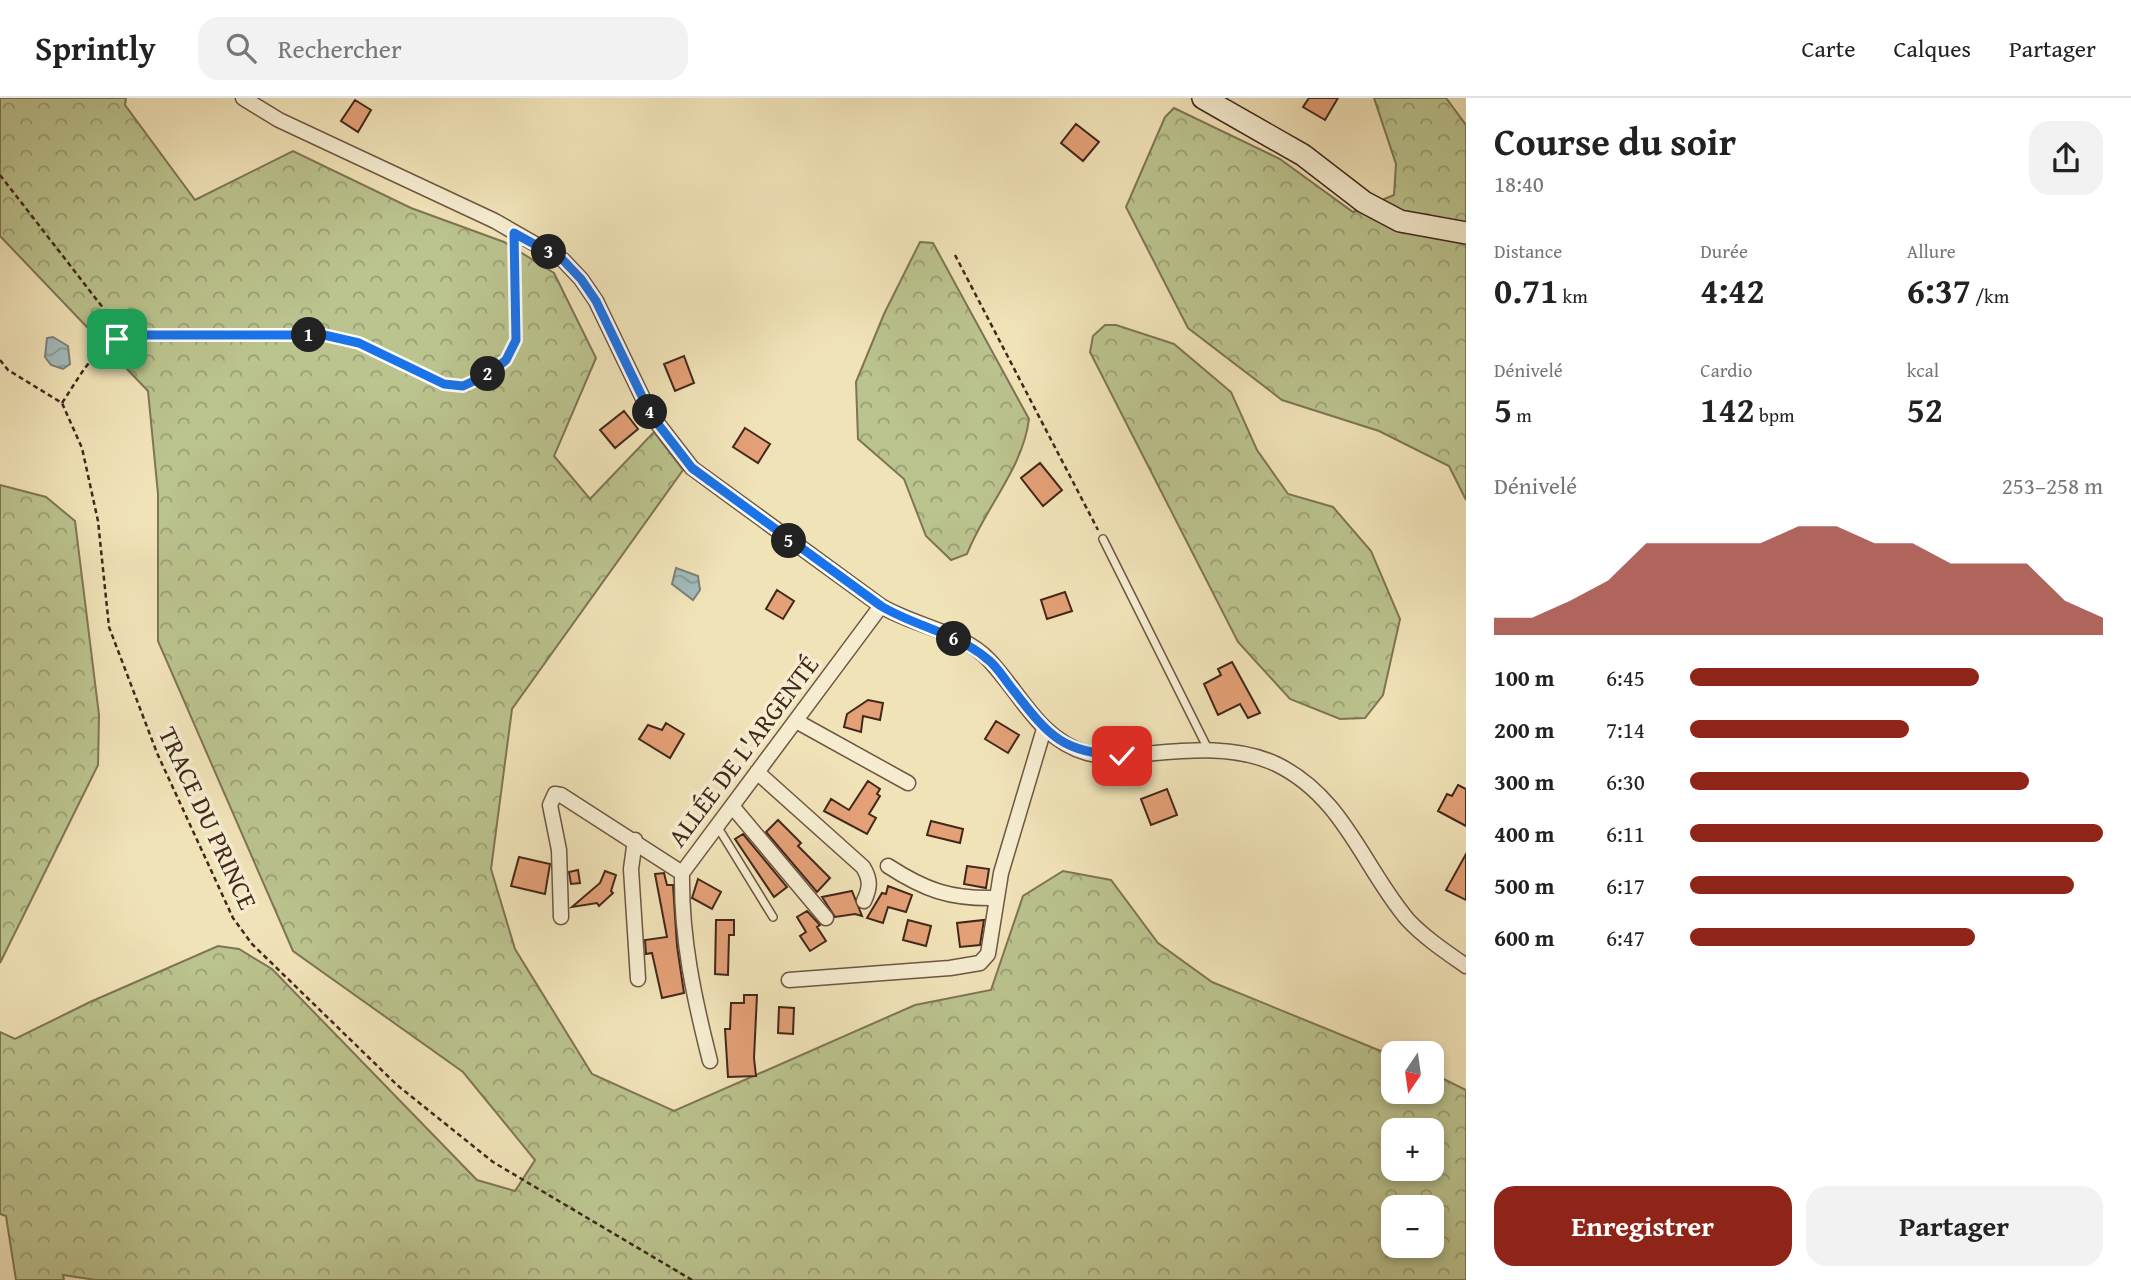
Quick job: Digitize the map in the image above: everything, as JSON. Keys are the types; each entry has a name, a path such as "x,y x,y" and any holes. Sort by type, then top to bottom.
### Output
{"street":[{"path":"243,98 279,120 514,233 563,260 581,279 596,301 651,415 692,468 881,606 901,618 965,643 988,659 1044,729 1067,746 1091,754 1122,756 1208,750 1243,753 1276,765 1306,784 1343,820 1409,920 1434,944 1466,966"},
{"path":"1203,98 1303,155 1364,202 1400,221 1466,233"},
{"name":"ALLÉE DE L'ARGENTÉ","path":"710,1061 689,979 681,913 682,873 881,606"},
{"path":"796,721 908,783"},
{"path":"789,980 950,968 980,963 988,954 995,898 1044,729"},
{"path":"757,772 863,867 869,877 869,889 864,901"},
{"path":"561,917 559,850 551,797 561,795 635,840 682,873"},
{"path":"732,806 826,918"},
{"path":"635,840 631,869 638,979"},
{"path":"888,866 923,889 972,898 995,898"}],"lane":[{"path":"1103,539 1208,750"},
{"path":"717,826 773,917"}],"path":[{"path":"0,175 107,313 138,335"},
{"path":"0,360 8,370 62,403 95,354 117,339 138,335 324,335 359,343 444,384 463,386 489,374 506,360 516,340 514,233"},
{"path":"955,255 1103,539"},
{"name":"TRACE DU PRINCE","path":"62,403 82,448 98,522 109,627 157,753 233,918 252,944 397,1085 493,1162 692,1280"}],"green space":[{"path":"0,98 126,98 125,105 195,200 293,151 411,208 504,242 554,273 596,358 554,456 590,499 654,432 683,470 512,709 491,869 515,949 592,1074 674,1111 915,1005 991,990 1023,896 1063,871 1111,880 1158,943 1212,982 1381,1051 1381,1104 1444,1104 1444,1079 1466,1090 1466,1280 96,1280 63,1275 64,1280 16,1280 6,1216 0,1214 0,1032 15,1039 90,1002 218,946 239,949 272,969 477,1180 515,1191 535,1160 463,1072 293,951 158,641 158,494 148,391 0,236"},
{"path":"1374,98 1446,98 1466,125 1466,500 1449,466 1379,431 1282,400 1188,328 1126,207 1165,117 1174,108 1280,159 1353,212 1394,195 1396,164"},
{"path":"920,242 933,243 1029,419 1019,454 967,554 951,560 926,536 904,479 858,439 856,382 884,314"},
{"path":"1105,325 1116,325 1174,344 1231,392 1257,450 1288,494 1333,507 1371,551 1400,619 1383,695 1365,718 1340,719 1290,699 1238,642 1090,352 1093,336"},
{"path":"0,485 46,497 75,521 99,715 98,765 0,963"}],"water":[{"path":"53,337 68,346 70,364 63,369 51,365 45,357 47,338"},
{"path":"676,568 698,576 700,590 693,600 672,584"}],"building":[{"path":"1309,98 1338,98 1325,120 1303,107"},
{"path":"355,100 371,110 358,132 341,121"},
{"path":"1076,124 1099,142 1083,161 1061,143"},
{"path":"684,356 694,383 675,391 664,364"},
{"path":"624,411 638,429 615,448 600,430"},
{"path":"745,428 770,444 758,463 733,447"},
{"path":"1040,463 1062,490 1043,506 1021,478"},
{"path":"777,590 794,601 783,619 766,609"},
{"path":"1065,592 1072,611 1047,619 1041,600"},
{"path":"1232,662 1260,713 1248,718 1240,704 1218,715 1204,684 1221,675 1218,669"},
{"path":"868,700 883,703 880,720 863,716 861,732 844,727 847,714"},
{"path":"996,721 1019,735 1008,753 985,739"},
{"path":"666,723 684,734 670,758 639,739 648,725 662,730"},
{"path":"868,781 880,789 877,794 880,796 869,814 876,818 867,834 824,811 831,799 849,810"},
{"path":"1458,785 1466,789 1466,826 1438,811 1447,794 1452,796"},
{"path":"1167,789 1177,815 1151,825 1141,799"},
{"path":"778,820 801,843 798,846 830,878 817,892 766,832"},
{"path":"931,821 963,829 960,843 927,835"},
{"path":"743,834 787,887 774,897 735,839"},
{"path":"1466,854 1466,900 1446,890"},
{"path":"519,857 550,864 545,894 511,886"},
{"path":"967,866 989,869 986,888 964,884"},
{"path":"578,870 580,883 571,884 569,872"},
{"path":"605,871 616,875 611,891 613,893 599,906 597,903 572,907 600,883"},
{"path":"664,873 667,885 673,885 677,946 684,993 662,998 652,953 646,954 645,940 667,937 655,874"},
{"path":"698,879 721,892 712,909 692,898"},
{"path":"888,886 912,895 906,912 888,907 883,923 867,918 882,893 886,894"},
{"path":"852,891 862,916 855,914 835,917 822,897"},
{"path":"807,911 820,925 817,927 826,941 810,951 800,936 806,932 797,917"},
{"path":"716,920 734,920 734,935 729,935 728,975 715,974"},
{"path":"908,920 931,926 926,946 903,940"},
{"path":"984,920 980,945 960,947 957,923"},
{"path":"744,995 757,995 754,1058 756,1076 728,1077 725,1029 730,1029 731,1003 744,1003"},
{"path":"779,1007 794,1008 793,1034 778,1033"}],"route":[{"path":"117,339 138,335 324,335 359,343 444,384 463,386 489,374 506,360 516,340 514,233 563,260 581,279 596,301 651,415 670,443 692,468 881,606 901,618 965,643 988,659 1044,729 1067,746 1091,754 1122,756"}]}
